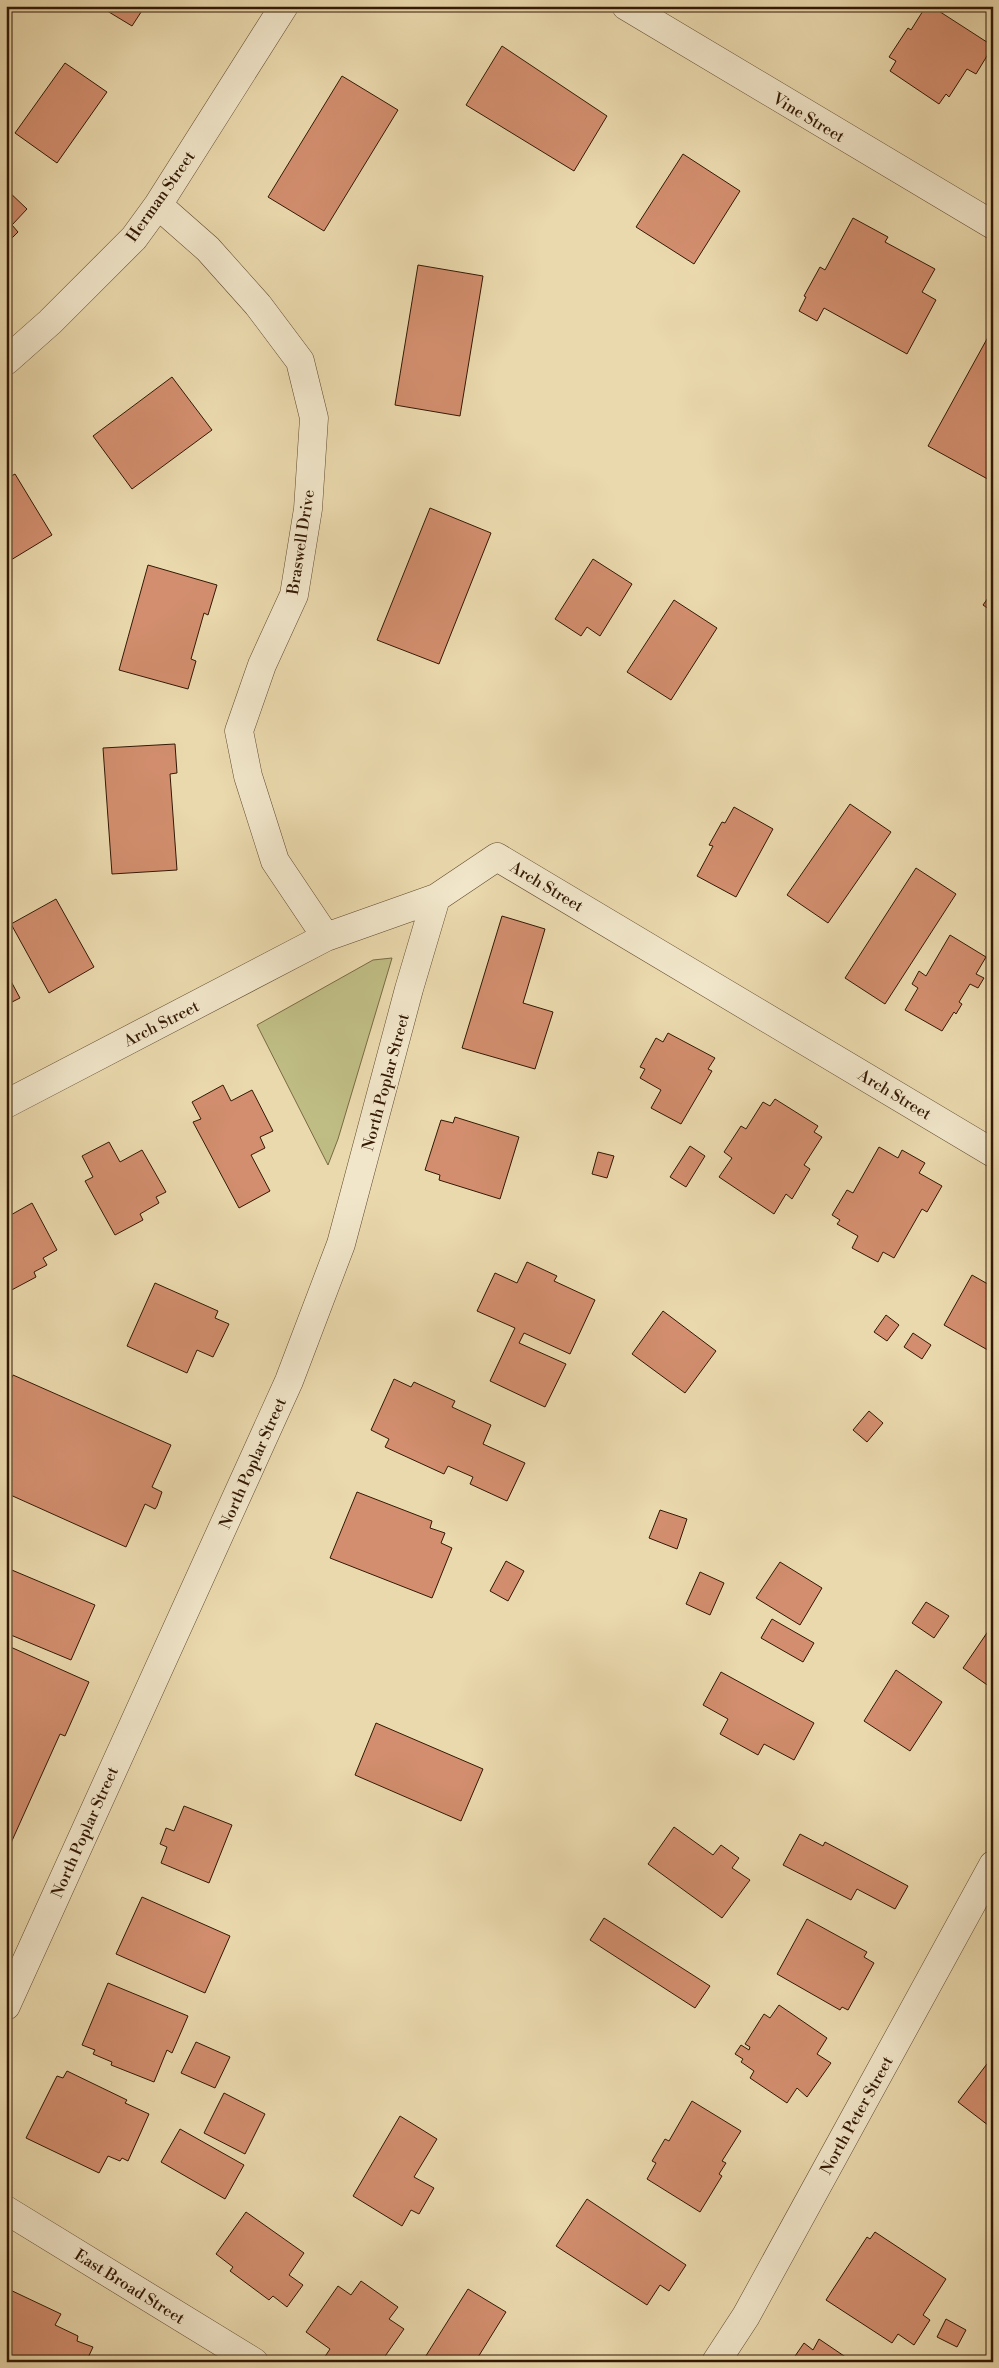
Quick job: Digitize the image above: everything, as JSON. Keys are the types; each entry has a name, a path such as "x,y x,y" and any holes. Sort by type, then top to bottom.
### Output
{"street":[{"name":"Herman Street","path":"6,361 50,322 134,238 158,205 284,6"},
{"name":"Vine Street","path":"626,6 993,225"},
{"name":"Braswell Drive","path":"158,205 208,249 258,304 300,361 314,418 308,508 294,595 262,665 239,731 248,776 275,861 326,938"},
{"name":"Arch Street","path":"6,1104 326,938 436,898 497,857 993,1152"},
{"name":"North Poplar Street","path":"6,2006 292,1372 341,1244 409,989 436,898"},
{"name":"North Peter Street","path":"716,2362 746,2316 993,1865"},
{"name":"East Broad Street","path":"6,2210 254,2362"}],"shaded area":[{"path":"392,958 338,1139 328,1165 257,1025 373,960"}],"building":[{"path":"99,6 145,6 132,26"},
{"path":"926,6 931,6 993,46 976,74 967,69 949,97 946,94 939,104 890,71 896,61 889,57 908,28 911,30"},
{"path":"502,46 607,116 574,171 466,105"},
{"path":"65,63 107,92 57,163 15,133"},
{"path":"342,76 398,110 324,231 268,197"},
{"path":"683,154 740,191 694,264 636,227"},
{"path":"6,189 27,209 12,225 18,232 6,244"},
{"path":"853,218 888,237 885,242 935,269 922,292 936,300 907,354 824,308 817,321 799,311 806,297 804,296 820,267 825,270"},
{"path":"418,265 483,276 460,416 395,405"},
{"path":"993,328 993,482 928,446"},
{"path":"172,377 212,430 132,489 93,436"},
{"path":"15,474 52,535 6,563 6,479"},
{"path":"430,508 491,533 439,664 377,640"},
{"path":"593,559 632,584 600,636 587,627 581,636 555,619"},
{"path":"148,565 217,585 208,615 204,613 191,659 196,661 188,689 119,670"},
{"path":"993,591 993,612 983,605"},
{"path":"674,600 717,628 671,700 627,672"},
{"path":"175,744 177,773 170,774 177,870 112,874 103,748"},
{"path":"850,804 891,832 828,923 787,895"},
{"path":"734,807 773,829 736,897 697,876 713,846 709,845 722,822 725,823"},
{"path":"916,868 956,894 885,1004 845,978"},
{"path":"56,899 94,967 49,993 11,924"},
{"path":"502,916 545,929 523,1003 553,1012 535,1069 462,1048"},
{"path":"950,935 986,957 976,974 984,978 978,988 970,984 959,1002 962,1004 956,1014 954,1012 942,1031 905,1010 918,988 912,984 919,971 926,976"},
{"path":"6,972 20,998 6,1005"},
{"path":"668,1033 715,1058 708,1069 712,1071 681,1124 651,1108 661,1090 640,1078 645,1069 640,1067 656,1038 663,1042"},
{"path":"223,1085 231,1101 252,1090 273,1131 260,1137 265,1148 251,1155 270,1191 239,1208 193,1122 201,1119 192,1102"},
{"path":"775,1099 818,1126 814,1132 822,1137 804,1165 810,1169 792,1199 786,1194 774,1214 719,1177 732,1158 724,1152 741,1126 746,1129 763,1102 770,1106"},
{"path":"455,1117 519,1137 500,1199 439,1180 440,1175 425,1170 441,1120 453,1123"},
{"path":"109,1142 120,1162 142,1150 166,1192 156,1197 159,1203 140,1214 143,1220 115,1235 85,1181 93,1177 82,1156"},
{"path":"690,1146 705,1156 686,1187 670,1177"},
{"path":"879,1147 898,1158 902,1150 925,1163 919,1173 942,1186 927,1212 922,1209 894,1258 883,1252 878,1262 852,1248 858,1236 837,1224 840,1220 832,1215 847,1190 853,1193"},
{"path":"598,1152 614,1156 607,1178 592,1174"},
{"path":"32,1203 57,1250 43,1258 47,1265 34,1272 36,1277 6,1293 6,1210 9,1216"},
{"path":"527,1262 557,1276 554,1281 595,1300 570,1354 524,1333 519,1343 566,1364 545,1407 490,1381 515,1328 477,1311 495,1273 517,1283"},
{"path":"972,1275 993,1287 993,1353 944,1325"},
{"path":"155,1283 218,1311 215,1318 229,1324 213,1357 197,1350 187,1373 127,1346"},
{"path":"663,1311 716,1351 685,1393 632,1354"},
{"path":"886,1315 899,1325 887,1341 874,1332"},
{"path":"913,1333 931,1345 922,1359 904,1347"},
{"path":"13,1375 171,1445 152,1487 162,1492 157,1506 155,1509 145,1504 126,1547 6,1493 6,1391"},
{"path":"394,1379 411,1387 414,1382 455,1401 452,1407 491,1425 483,1444 525,1463 507,1501 470,1484 473,1477 448,1466 444,1474 385,1447 389,1439 371,1430"},
{"path":"869,1411 883,1423 867,1442 853,1430"},
{"path":"357,1492 432,1521 430,1528 445,1533 441,1543 452,1548 432,1598 330,1558"},
{"path":"660,1510 687,1519 677,1549 649,1538"},
{"path":"506,1561 524,1571 508,1601 490,1591"},
{"path":"780,1562 822,1588 800,1625 756,1598"},
{"path":"7,1568 95,1605 71,1660 6,1633"},
{"path":"700,1572 724,1583 710,1615 686,1604"},
{"path":"926,1602 949,1616 934,1638 912,1623"},
{"path":"772,1619 814,1643 803,1662 761,1638"},
{"path":"993,1624 993,1689 963,1668"},
{"path":"6,1645 89,1682 65,1736 60,1734 6,1854"},
{"path":"896,1670 942,1702 910,1751 864,1721"},
{"path":"721,1672 814,1723 794,1760 764,1744 758,1755 720,1734 728,1719 703,1705"},
{"path":"376,1723 483,1769 461,1821 355,1775"},
{"path":"184,1806 232,1825 209,1883 161,1863 167,1847 160,1844 166,1828 174,1831"},
{"path":"674,1827 713,1855 721,1845 739,1858 732,1868 750,1880 722,1918 648,1864"},
{"path":"800,1834 823,1846 825,1842 908,1886 895,1909 857,1889 851,1900 783,1865"},
{"path":"142,1897 230,1936 205,1993 116,1954"},
{"path":"604,1918 710,1986 695,2008 590,1940"},
{"path":"807,1919 867,1952 864,1957 874,1963 848,2010 842,2007 840,2010 777,1974"},
{"path":"108,1983 188,2016 172,2053 167,2050 154,2082 111,2065 112,2062 93,2054 95,2050 82,2045"},
{"path":"779,2005 827,2038 817,2054 831,2063 807,2097 797,2088 787,2103 750,2078 754,2071 741,2062 743,2059 735,2054 741,2045 749,2050 750,2047 745,2044 764,2014 770,2018"},
{"path":"196,2042 230,2057 215,2088 181,2073"},
{"path":"993,2056 993,2129 958,2102"},
{"path":"67,2071 127,2100 125,2103 149,2114 128,2161 122,2158 120,2161 108,2156 99,2173 26,2138 57,2076 63,2078"},
{"path":"224,2093 265,2114 245,2154 204,2133"},
{"path":"692,2101 741,2131 722,2161 726,2163 719,2174 722,2176 700,2212 647,2179 656,2163 652,2161 665,2139 669,2141"},
{"path":"400,2116 437,2139 414,2177 434,2188 419,2214 411,2210 402,2226 353,2196"},
{"path":"180,2129 244,2165 225,2199 161,2162"},
{"path":"587,2199 686,2265 669,2291 660,2285 647,2305 556,2246"},
{"path":"246,2212 304,2253 289,2275 303,2285 287,2307 273,2296 269,2300 230,2271 233,2267 216,2254"},
{"path":"875,2232 946,2279 923,2315 930,2320 914,2345 898,2334 892,2343 826,2300 867,2237 870,2239"},
{"path":"361,2281 398,2307 389,2319 404,2329 381,2362 329,2362 324,2358 330,2349 306,2332 338,2286 351,2295"},
{"path":"6,2288 61,2314 55,2325 78,2336 77,2341 93,2347 86,2362 6,2362"},
{"path":"468,2289 506,2312 475,2362 422,2362"},
{"path":"946,2319 966,2330 957,2347 937,2337"},
{"path":"819,2339 853,2362 791,2362 804,2343 813,2350"}]}
